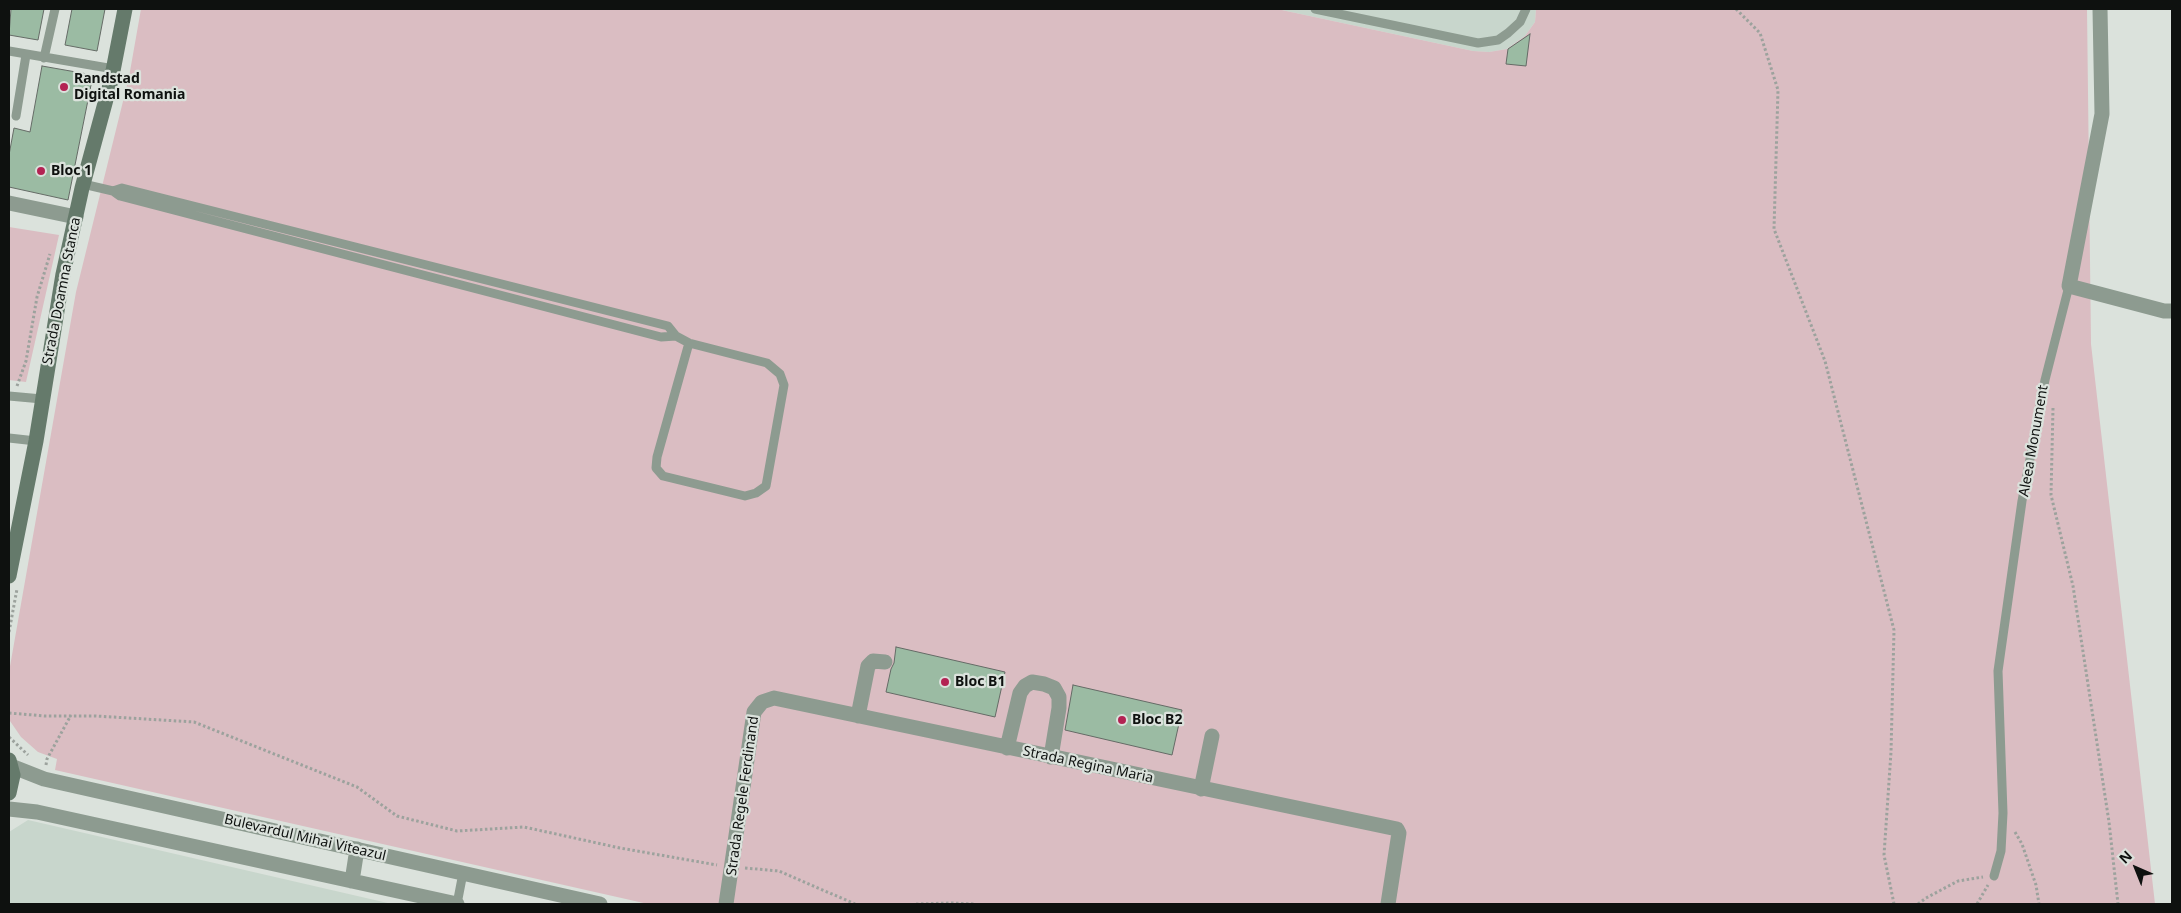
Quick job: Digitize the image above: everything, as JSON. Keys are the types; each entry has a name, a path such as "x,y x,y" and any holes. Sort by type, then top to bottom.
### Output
{"street":[{"name":"Strada Doamna Stanca","path":"9,576 11,546 36,441 63,274 83,184 114,69 125,9"},
{"name":"Aleea Monument","path":"2068,286 2102,114 2100,9"},
{"path":"9,203 76,217"},
{"path":"2068,286 2164,311 2172,311"},
{"path":"858,716 868,666 873,661 885,662"},
{"path":"1007,748 1020,693 1025,686 1032,682 1044,684 1054,688 1059,697 1051,757"},
{"name":"Strada Regina Maria","path":"774,698 1397,829 1399,833 1388,904"},
{"name":"Strada Regele Ferdinand","path":"726,904 733,868 754,712 762,702 774,698"},
{"path":"1201,789 1212,736"},
{"path":"9,793 12,784 10,763"},
{"name":"Bulevardul Mihai Viteazul","path":"10,763 44,779 600,904"},
{"path":"9,809 37,812 457,904"},
{"path":"352,881 357,849"}],"lane":[{"path":"44,58 55,9"},
{"path":"1315,9 1478,44 1498,40 1508,33 1520,22 1526,9"},
{"path":"9,52 114,69"},
{"path":"16,116 26,55"},
{"path":"83,184 113,191 120,196 661,337 676,336"},
{"path":"113,191 122,188 668,326 676,336 689,343 767,363 780,374 784,385 766,486 756,493 745,496 663,476 656,468 657,457 689,343"},
{"name":"Aleea Monument","path":"1994,876 2001,852 2004,813 1998,671 2022,501 2045,380 2068,286"},
{"path":"12,396 42,399"},
{"path":"9,438 36,441"},
{"path":"457,904 463,873"}],"path":[{"path":"1736,9 1760,33 1778,90 1774,229 1826,361 1894,630 1891,752 1884,855 1894,904"},
{"path":"12,396 32,335 37,296 53,246"},
{"path":"2053,406 2051,495 2073,586 2109,822 2118,904"},
{"path":"9,713 45,716 71,714 194,722 357,787 397,816 457,832 524,827 620,848 733,868 779,871 855,904"},
{"path":"40,762 46,766 47,758 71,714"},
{"path":"9,737 34,759"},
{"path":"2004,813 2022,844 2036,885 2039,904"},
{"path":"1918,904 1958,880 1994,876"},
{"path":"1977,904 1994,876"},
{"path":"916,904 974,904"}],"shaded area":[{"path":"141,9 1277,9 1473,51 1489,52 1507,49 1525,36 1535,22 1536,9 2087,9 2091,344 2155,904 648,904 55,770 57,759 38,752 21,737 10,721 9,672 76,292 129,77"},
{"path":"1277,9 1536,9 1535,22 1525,36 1507,49 1489,52 1473,51"},
{"path":"9,227 59,235 26,382 9,380"},
{"path":"28,820 392,904 9,904 9,832"}],"building":[{"path":"11,9 44,9 38,40 9,35"},
{"path":"72,9 105,9 97,51 65,45"},
{"path":"1530,34 1526,66 1506,64 1508,49"},
{"path":"42,66 93,75 68,200 9,187 9,155 14,128 30,132"},
{"name":"Bloc B1","path":"896,647 1005,672 995,717 886,692 894,663"},
{"name":"Bloc B2","path":"1073,685 1182,710 1172,755 1065,730"}],"place":[{"name":"Randstad Digital Romania","path":"64,87"},
{"name":"Bloc 1","path":"41,171"},
{"name":"Bloc B1","path":"945,682"},
{"name":"Bloc B2","path":"1122,720"}]}
